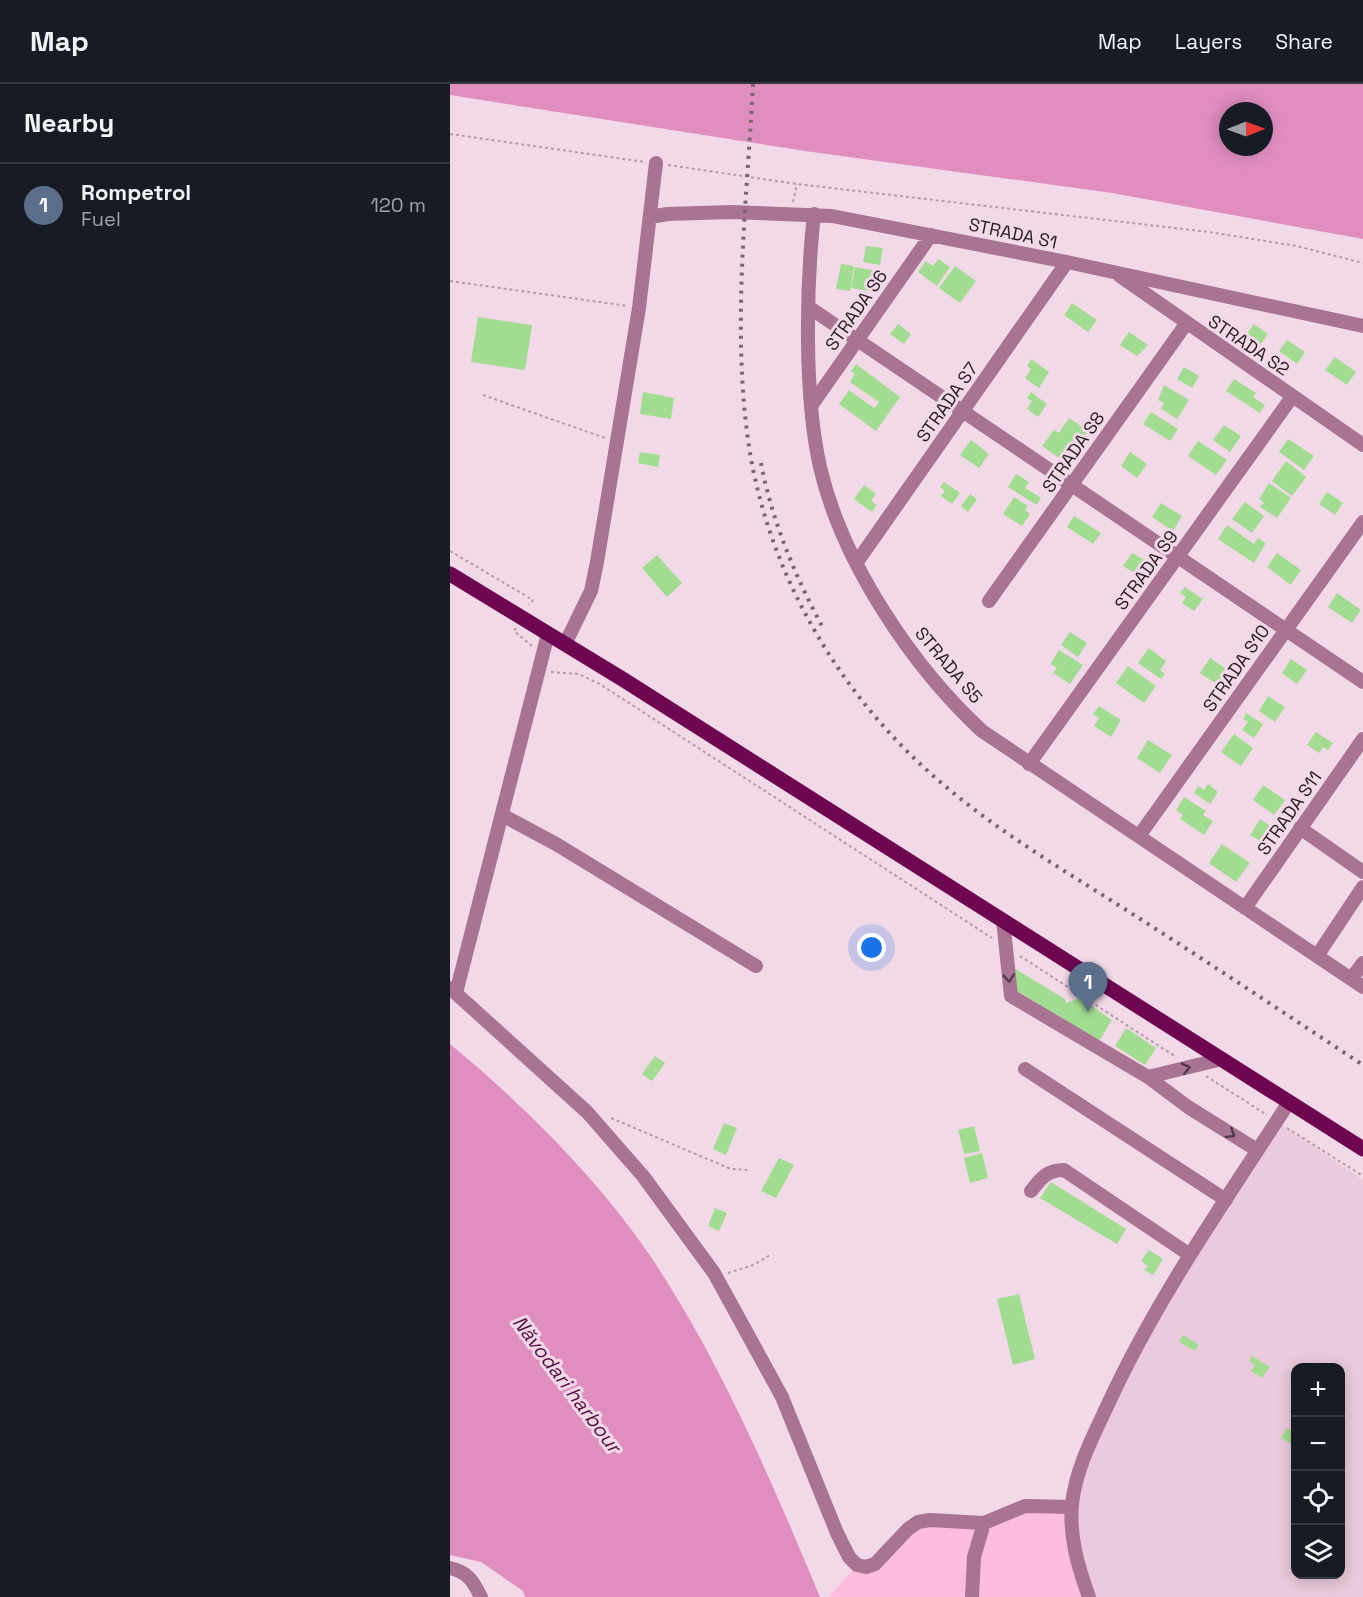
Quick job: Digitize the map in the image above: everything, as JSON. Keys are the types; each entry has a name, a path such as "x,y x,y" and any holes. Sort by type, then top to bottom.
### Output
{"main road":[{"path":"450,574 1004,920 1363,1149"}],"street":[{"path":"565,644 591,591 639,308 656,164"},
{"name":"STRADA S1","path":"651,217 701,212 814,214 1067,262 1363,326"},
{"name":"STRADA S5","path":"814,214 810,308 811,406 821,470 857,562 886,614 921,666 952,703 982,731 1357,983"},
{"name":"STRADA S6","path":"811,406 931,235"},
{"name":"STRADA S7","path":"857,562 1067,262"},
{"name":"STRADA S2","path":"1116,273 1186,324 1363,445"},
{"path":"810,308 1363,682"},
{"name":"STRADA S8","path":"989,601 1186,324"},
{"name":"STRADA S9","path":"1029,764 1292,397"},
{"name":"STRADA S10","path":"1139,836 1363,522"},
{"path":"548,634 502,815 453,990 587,1112 643,1176 714,1273 782,1397 837,1533 849,1557 857,1565 866,1567 875,1564 908,1529 918,1522 930,1520 984,1523 1024,1506 1072,1507"},
{"name":"STRADA S11","path":"1245,908 1363,739"},
{"path":"502,815 556,843 756,966"},
{"path":"1300,828 1363,872"},
{"path":"1317,956 1363,887"},
{"path":"1004,920 1011,996 1148,1077 1188,1107 1257,1150"},
{"path":"1357,983 1363,963"},
{"path":"1148,1077 1222,1059"},
{"path":"1025,1069 1226,1200"},
{"path":"1089,1597 1072,1536 1072,1507 1080,1467 1134,1349 1190,1255 1289,1102"},
{"path":"1031,1191 1041,1177 1052,1170 1064,1170 1190,1255"},
{"path":"972,1597 974,1557 984,1523"},
{"path":"450,1568 463,1571 472,1580 481,1597"}],"path":[{"path":"450,134 797,184 1209,232 1296,246 1363,263"},
{"path":"791,213 797,184"},
{"path":"450,281 639,308"},
{"path":"483,395 616,442"},
{"path":"450,551 532,600 514,632 533,647 541,664 554,674 578,674 598,683 1363,1176"},
{"path":"587,1112 624,1122 659,1140 731,1168 748,1170"},
{"path":"714,1273 738,1270 772,1254"}],"shaded area":[{"path":"1276,1121 1363,1180 1363,1597 1089,1597 1072,1507 1134,1349"},
{"path":"1025,1506 1072,1507 1089,1597 829,1597 857,1565 866,1567 918,1522 984,1523"}],"water":[{"path":"450,84 1363,84 1363,239 1112,193 805,151 450,95"},
{"name":"Năvodari harbour","path":"450,1044 506,1092 560,1146 611,1204 655,1263 703,1343 745,1426 820,1597 525,1597 523,1591 481,1562 450,1555"}],"building":[{"path":"866,246 883,248 880,265 863,262"},
{"path":"938,259 950,267 937,286 918,272 926,261 933,266"},
{"path":"841,264 854,266 850,291 836,289"},
{"path":"955,266 976,281 960,303 939,288"},
{"path":"855,267 878,271 874,292 851,288"},
{"path":"1072,303 1097,320 1088,332 1064,315"},
{"path":"478,317 532,325 525,370 471,362"},
{"path":"898,324 911,334 904,344 890,334"},
{"path":"1254,324 1268,334 1257,350 1243,340"},
{"path":"1129,332 1148,345 1137,356 1120,345"},
{"path":"1287,340 1305,352 1297,364 1279,351"},
{"path":"1335,357 1356,372 1347,385 1325,370"},
{"path":"1031,359 1049,372 1039,388 1025,378 1031,369 1027,366"},
{"path":"856,364 900,397 876,431 839,404 849,390 874,408 879,402 850,382 855,374 851,371"},
{"path":"1184,367 1199,376 1192,388 1177,379"},
{"path":"1234,379 1256,393 1253,397 1265,405 1260,413 1226,391"},
{"path":"1164,385 1189,400 1177,419 1161,409 1164,403 1158,400"},
{"path":"643,392 674,398 671,419 640,414"},
{"path":"1031,392 1047,404 1038,417 1027,409 1032,401 1027,398"},
{"path":"1151,412 1178,429 1170,441 1143,424"},
{"path":"1069,418 1088,431 1077,446 1074,444 1062,460 1042,446 1054,430 1059,433"},
{"path":"1224,425 1241,436 1230,452 1213,440"},
{"path":"1288,439 1314,456 1304,470 1279,452"},
{"path":"971,440 989,454 979,468 960,455"},
{"path":"1198,441 1227,460 1216,475 1188,456"},
{"path":"640,452 660,455 658,467 638,463"},
{"path":"1130,452 1147,464 1137,478 1121,466"},
{"path":"1286,461 1306,477 1292,496 1272,481"},
{"path":"1016,474 1029,482 1025,488 1041,498 1037,505 1008,487"},
{"path":"944,482 960,493 952,504 941,496 945,491 940,487"},
{"path":"1269,483 1291,498 1277,518 1260,507 1264,502 1259,499"},
{"path":"864,485 876,494 871,501 877,505 872,512 854,499"},
{"path":"1327,492 1343,503 1335,515 1319,504"},
{"path":"970,494 977,499 968,512 961,506"},
{"path":"1014,497 1028,506 1025,510 1030,514 1022,526 1003,514"},
{"path":"1245,502 1264,516 1252,533 1232,519"},
{"path":"1161,503 1182,516 1173,531 1152,517"},
{"path":"1074,516 1101,533 1093,544 1067,527"},
{"path":"1227,525 1254,544 1258,538 1266,543 1254,563 1218,539"},
{"path":"1132,553 1144,560 1140,567 1146,571 1142,578 1123,566"},
{"path":"1277,553 1301,570 1291,585 1267,567"},
{"path":"657,555 682,583 667,597 642,568"},
{"path":"1185,587 1203,599 1194,611 1182,603 1186,597 1180,593"},
{"path":"1337,593 1361,610 1352,623 1328,607"},
{"path":"1070,632 1087,643 1078,657 1061,645"},
{"path":"1149,648 1166,661 1160,670 1165,674 1161,679 1138,663"},
{"path":"1059,650 1083,665 1070,684 1053,673 1057,668 1050,664"},
{"path":"1210,658 1229,671 1219,686 1200,673"},
{"path":"1291,659 1307,670 1297,684 1282,673"},
{"path":"1128,666 1156,686 1144,703 1116,683"},
{"path":"1268,696 1285,707 1275,722 1259,711"},
{"path":"1099,706 1121,720 1111,737 1094,726 1099,718 1093,714"},
{"path":"1246,713 1263,724 1254,738 1242,730 1248,722 1243,719"},
{"path":"1316,732 1333,743 1328,750 1323,747 1319,753 1307,745"},
{"path":"1234,734 1253,748 1241,766 1221,752"},
{"path":"1148,740 1172,755 1160,773 1137,758"},
{"path":"1208,784 1218,792 1210,804 1194,793 1198,786 1204,790"},
{"path":"1263,785 1285,800 1274,815 1253,800"},
{"path":"1184,797 1206,811 1203,815 1213,821 1204,835 1180,819 1183,815 1176,810"},
{"path":"1260,819 1273,828 1269,835 1274,839 1269,846 1250,835"},
{"path":"1222,844 1250,863 1236,882 1209,863"},
{"path":"1014,968 1065,999 1066,1003 1081,998 1112,1020 1099,1041 1014,989"},
{"path":"1126,1028 1156,1048 1145,1065 1115,1046"},
{"path":"655,1056 665,1063 652,1081 642,1074"},
{"path":"724,1123 737,1128 726,1155 713,1149"},
{"path":"974,1126 980,1151 964,1154 958,1130"},
{"path":"982,1153 988,1178 970,1183 964,1158"},
{"path":"779,1158 794,1165 776,1198 761,1191"},
{"path":"1051,1182 1126,1229 1117,1244 1040,1198"},
{"path":"715,1208 727,1213 719,1231 708,1226"},
{"path":"1149,1250 1163,1259 1153,1275 1144,1270 1148,1266 1141,1261"},
{"path":"1019,1294 1035,1359 1013,1365 997,1299"},
{"path":"1183,1335 1199,1345 1195,1351 1179,1342"},
{"path":"1252,1356 1270,1367 1262,1378 1251,1371 1255,1365 1249,1361"},
{"path":"1287,1428 1291,1430 1291,1444 1281,1438"}],"railway":[{"path":"753,84 742,262 743,396 748,440 758,490 772,538 791,585 815,631 842,674 873,714 907,752 967,804 1037,854 1192,952 1363,1065"},
{"path":"761,463 778,527 803,588 823,628"}],"place":[{"name":"Rompetrol","path":"1088,1012"}]}
